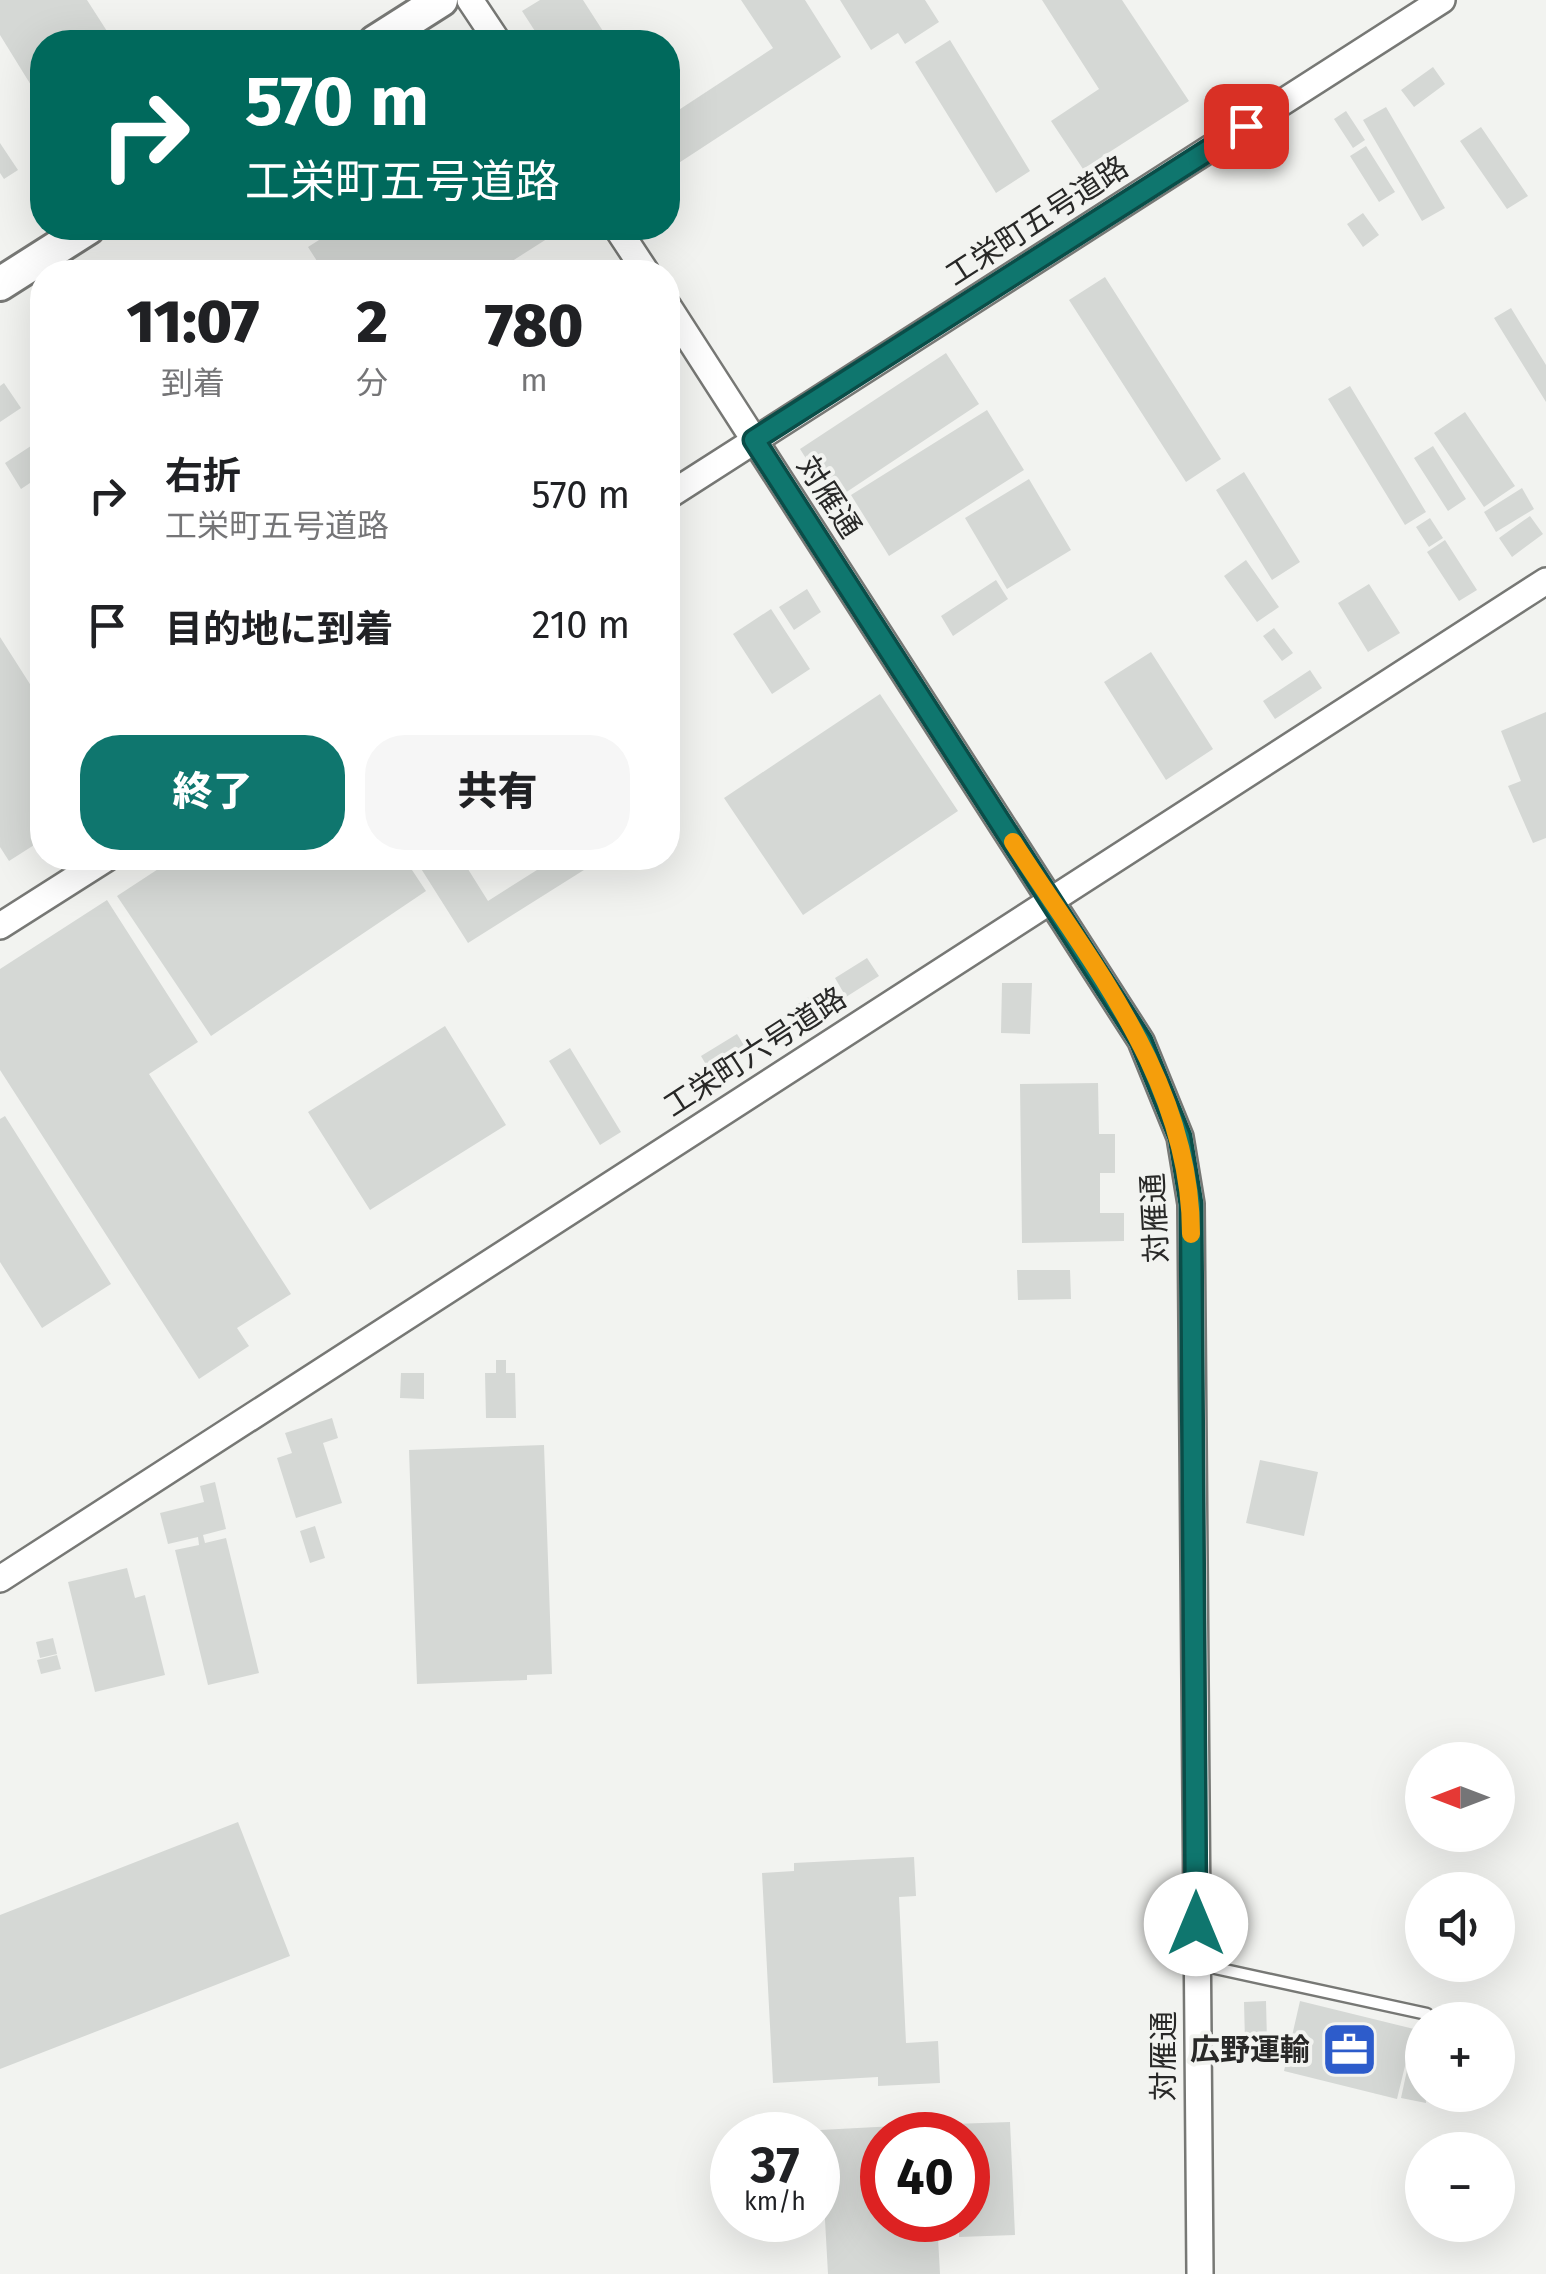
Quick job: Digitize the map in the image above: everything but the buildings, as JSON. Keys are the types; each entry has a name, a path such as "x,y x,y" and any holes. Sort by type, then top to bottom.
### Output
{"main road":[{"path":"394,30 441,0"},
{"path":"38,260 69,240"},
{"path":"0,284 30,265"}],"street":[{"path":"470,0 490,30"},
{"name":"工栄町五号道路","path":"680,488 1442,0"},
{"name":"対雁通","path":"680,325 1158,1073 1187,1172 1200,2274"},
{"name":"工栄町六号道路","path":"0,1578 1546,581"},
{"path":"0,926 88,870"}],"lane":[{"path":"1196,1964 1405,2009"}],"slow traffic":[{"path":"1013,842 1158,1073 1180,1137 1191,1204 1191,1234"}],"place":[{"name":"広野運輸","path":"1349,2050"}],"route":[{"path":"1196,1924 1191,1204 1170,1103 1141,1041 754,440 1246,126"}]}
